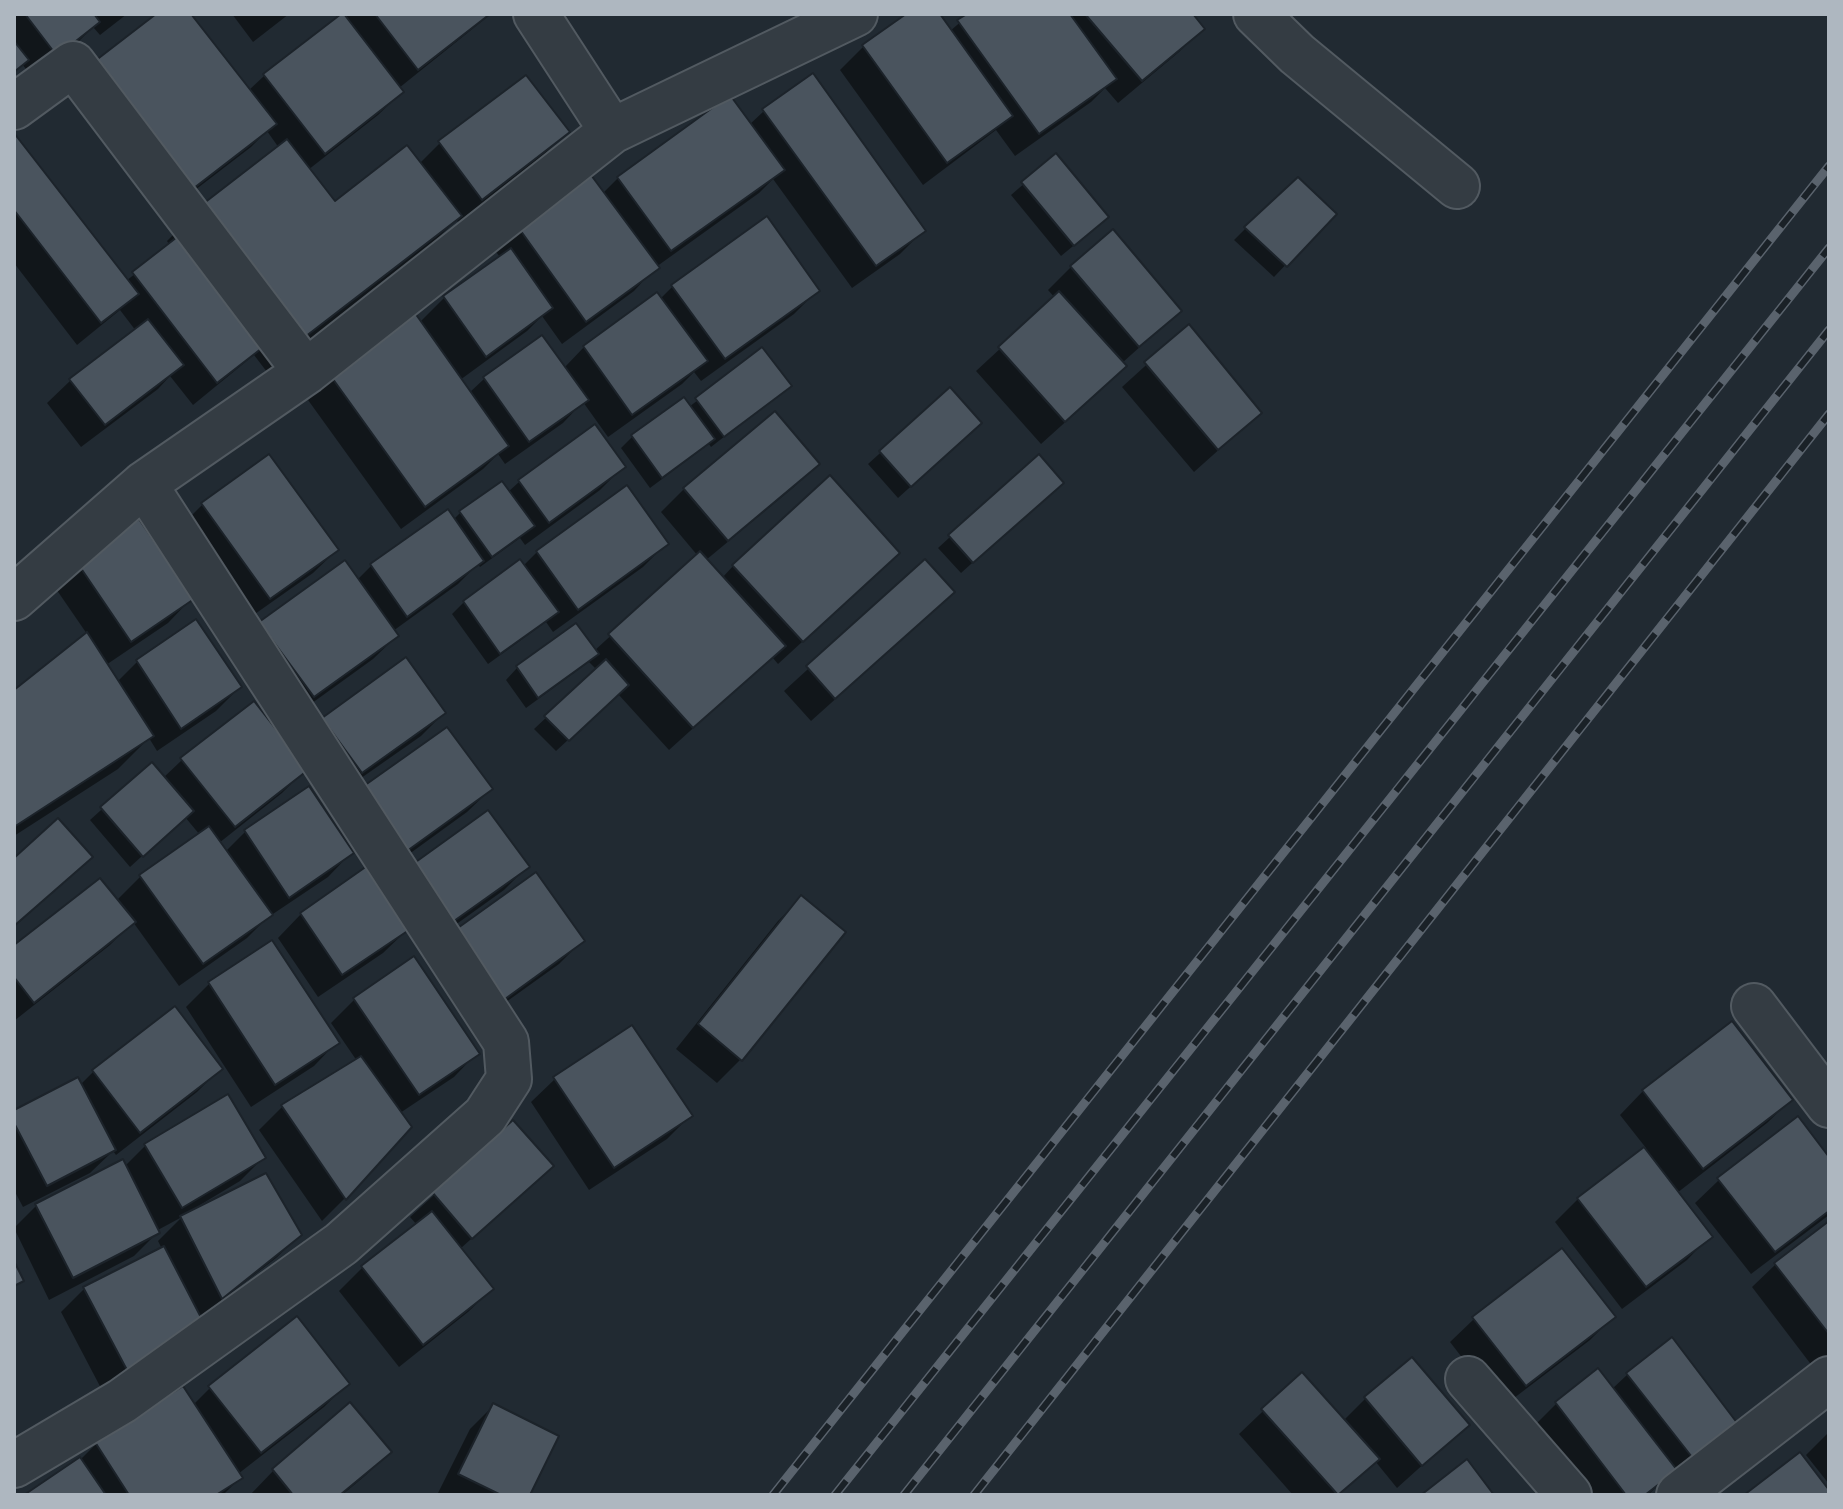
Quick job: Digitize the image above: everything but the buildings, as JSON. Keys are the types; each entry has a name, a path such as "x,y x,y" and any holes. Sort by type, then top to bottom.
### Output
{"street":[{"path":"536,14 612,131"},
{"path":"14,598 144,484 306,372 612,131 855,14"},
{"path":"1256,14 1297,54 1457,186"},
{"path":"14,107 73,64 306,372"},
{"path":"14,1465 122,1401 341,1244 485,1116 509,1079 506,1042 144,484"},
{"path":"1754,1006 1829,1105"},
{"path":"1468,1379 1569,1495"},
{"path":"1679,1495 1829,1379"}],"railway":[{"path":"773,1495 1829,166"},
{"path":"835,1495 1829,248"},
{"path":"904,1495 1829,330"},
{"path":"974,1495 1829,414"}]}
